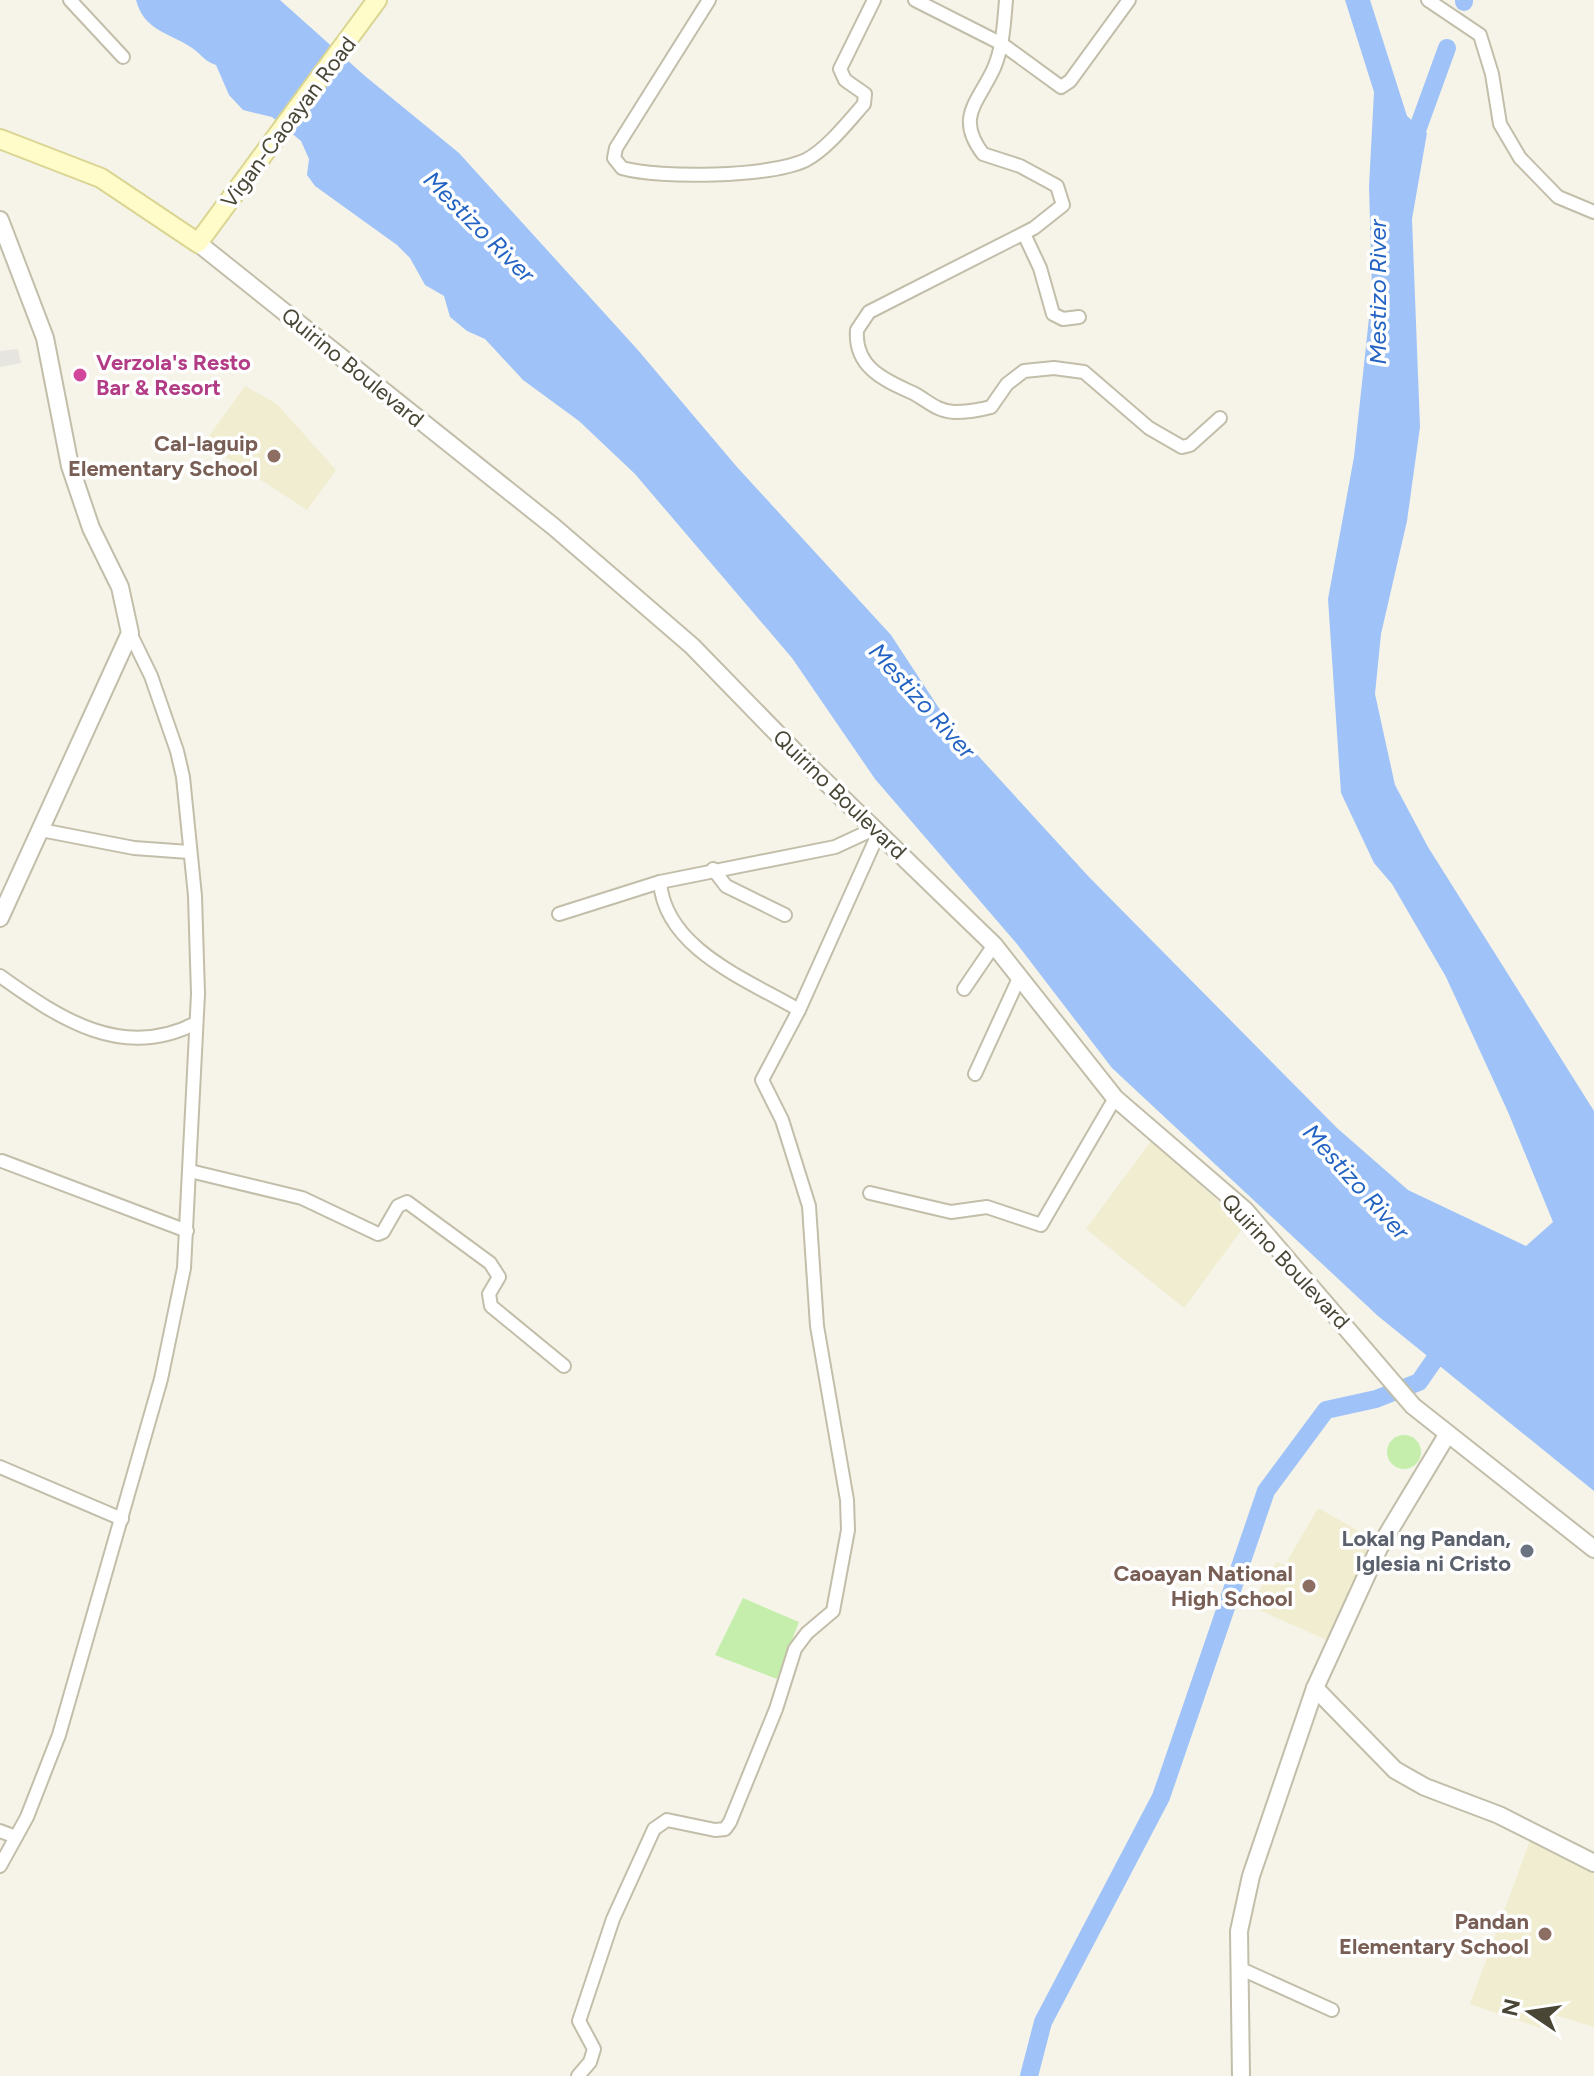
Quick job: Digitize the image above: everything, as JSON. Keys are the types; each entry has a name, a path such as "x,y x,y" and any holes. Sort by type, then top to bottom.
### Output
{"main road":[{"name":"Vigan-Caoayan Road","path":"198,243 377,0"},
{"name":"Quirino Boulevard","path":"0,139 101,178 198,243"}],"street":[{"path":"70,0 123,57"},
{"path":"709,0 616,148 614,158 622,168 683,175 778,169 805,160 864,104 865,94 845,80 840,69 874,0"},
{"path":"915,0 1008,49 1058,86 1066,86 1129,0"},
{"path":"1006,0 1008,49 972,110 970,131 983,154 1031,171 1057,186 1064,199 1057,213 1024,234 869,312 859,324 856,339 862,358 874,374 936,409 955,412 991,407 1007,384 1024,371 1054,368 1084,372 1149,428 1182,447 1190,445 1220,418"},
{"path":"1428,0 1480,35 1492,74 1500,124 1520,158 1558,197 1594,212"},
{"path":"0,220 45,338 70,466 91,528 120,587 130,633 151,676 177,751 183,777 198,964 187,1231 182,1282 161,1379 59,1735 16,1837 0,1866"},
{"path":"1024,234 1045,282 1053,314 1063,319 1079,317"},
{"name":"Quirino Boulevard","path":"198,243 638,596 994,945 1115,1098 1245,1210 1413,1406 1594,1549"},
{"path":"0,918 130,633"},
{"path":"41,830 120,846 189,852"},
{"path":"559,914 713,869 835,847 877,830"},
{"path":"578,2076 590,2062 594,2049 579,2021 613,1919 650,1835 658,1823 667,1820 715,1830 725,1829 776,1709 795,1649 807,1633 833,1611 846,1555 847,1500 817,1326 809,1206 782,1120 762,1080 799,1010 877,830"},
{"path":"713,869 726,886 785,915"},
{"path":"660,882 668,915 689,942 799,1010"},
{"path":"964,989 994,945"},
{"path":"0,976 40,1003 88,1028 122,1038 165,1038 196,1023"},
{"path":"975,1074 1020,976"},
{"path":"870,1193 951,1212 987,1207 1041,1225 1115,1098"},
{"path":"2,1161 187,1231"},
{"path":"190,1171 302,1198 378,1234 383,1232 398,1206 407,1202 490,1263 499,1277 489,1294 491,1306 564,1366"},
{"path":"1241,2076 1239,1931 1251,1876 1315,1688 1379,1548 1447,1435"},
{"path":"0,1467 122,1519"},
{"path":"1315,1688 1395,1770 1425,1787 1499,1815 1594,1863"},
{"path":"0,1831 16,1837"},
{"path":"1239,1968 1332,2010"}],"shaded area":[{"path":"18,349 21,363 0,367 0,351"},
{"name":"Cal-laguip Elementary School","path":"245,386 277,404 336,470 307,510 204,443"},
{"path":"1151,1141 1245,1225 1184,1308 1086,1229"},
{"name":"Caoayan National High School","path":"1318,1508 1377,1541 1331,1642 1250,1606 1276,1562 1285,1565"},
{"name":"Pandan Elementary School","path":"1532,1835 1594,1864 1594,2027 1548,2013 1540,2028 1470,2004"}],"green space":[{"path":"1404,1435 1416,1440 1421,1452 1416,1464 1404,1469 1392,1464 1387,1452 1392,1440"},
{"path":"743,1598 799,1622 777,1679 715,1655"}],"water":[{"path":"136,0 280,0 365,76 459,153 637,349 737,467 891,635 950,725 1089,877 1337,1128 1408,1190 1526,1246 1553,1222 1508,1112 1446,977 1392,884 1374,863 1341,793 1328,599 1354,457 1372,290 1369,186 1374,92 1345,0 1370,0 1407,116 1427,133 1412,219 1420,427 1407,521 1381,634 1375,694 1395,785 1428,847 1594,1111 1594,1491 1378,1316 1112,1068 1017,944 875,779 792,658 635,474 579,421 523,380 485,339 467,331 450,317 444,296 425,285 410,258 397,245 315,186 307,175 309,159 301,141 272,117 243,110 229,95 216,65 150,24"}],"waterway":[{"name":"Mestizo River","path":"1411,147 1447,48"},
{"path":"1029,2076 1043,2022 1161,1797 1266,1491 1326,1410 1376,1399 1419,1382 1446,1343"}],"place":[{"name":"Verzola's Resto Bar & Resort","path":"80,375"},
{"name":"Cal-laguip Elementary School","path":"274,456"},
{"name":"Lokal ng Pandan, Iglesia ni Cristo","path":"1527,1551"},
{"name":"Caoayan National High School","path":"1309,1586"},
{"name":"Pandan Elementary School","path":"1545,1934"}]}
